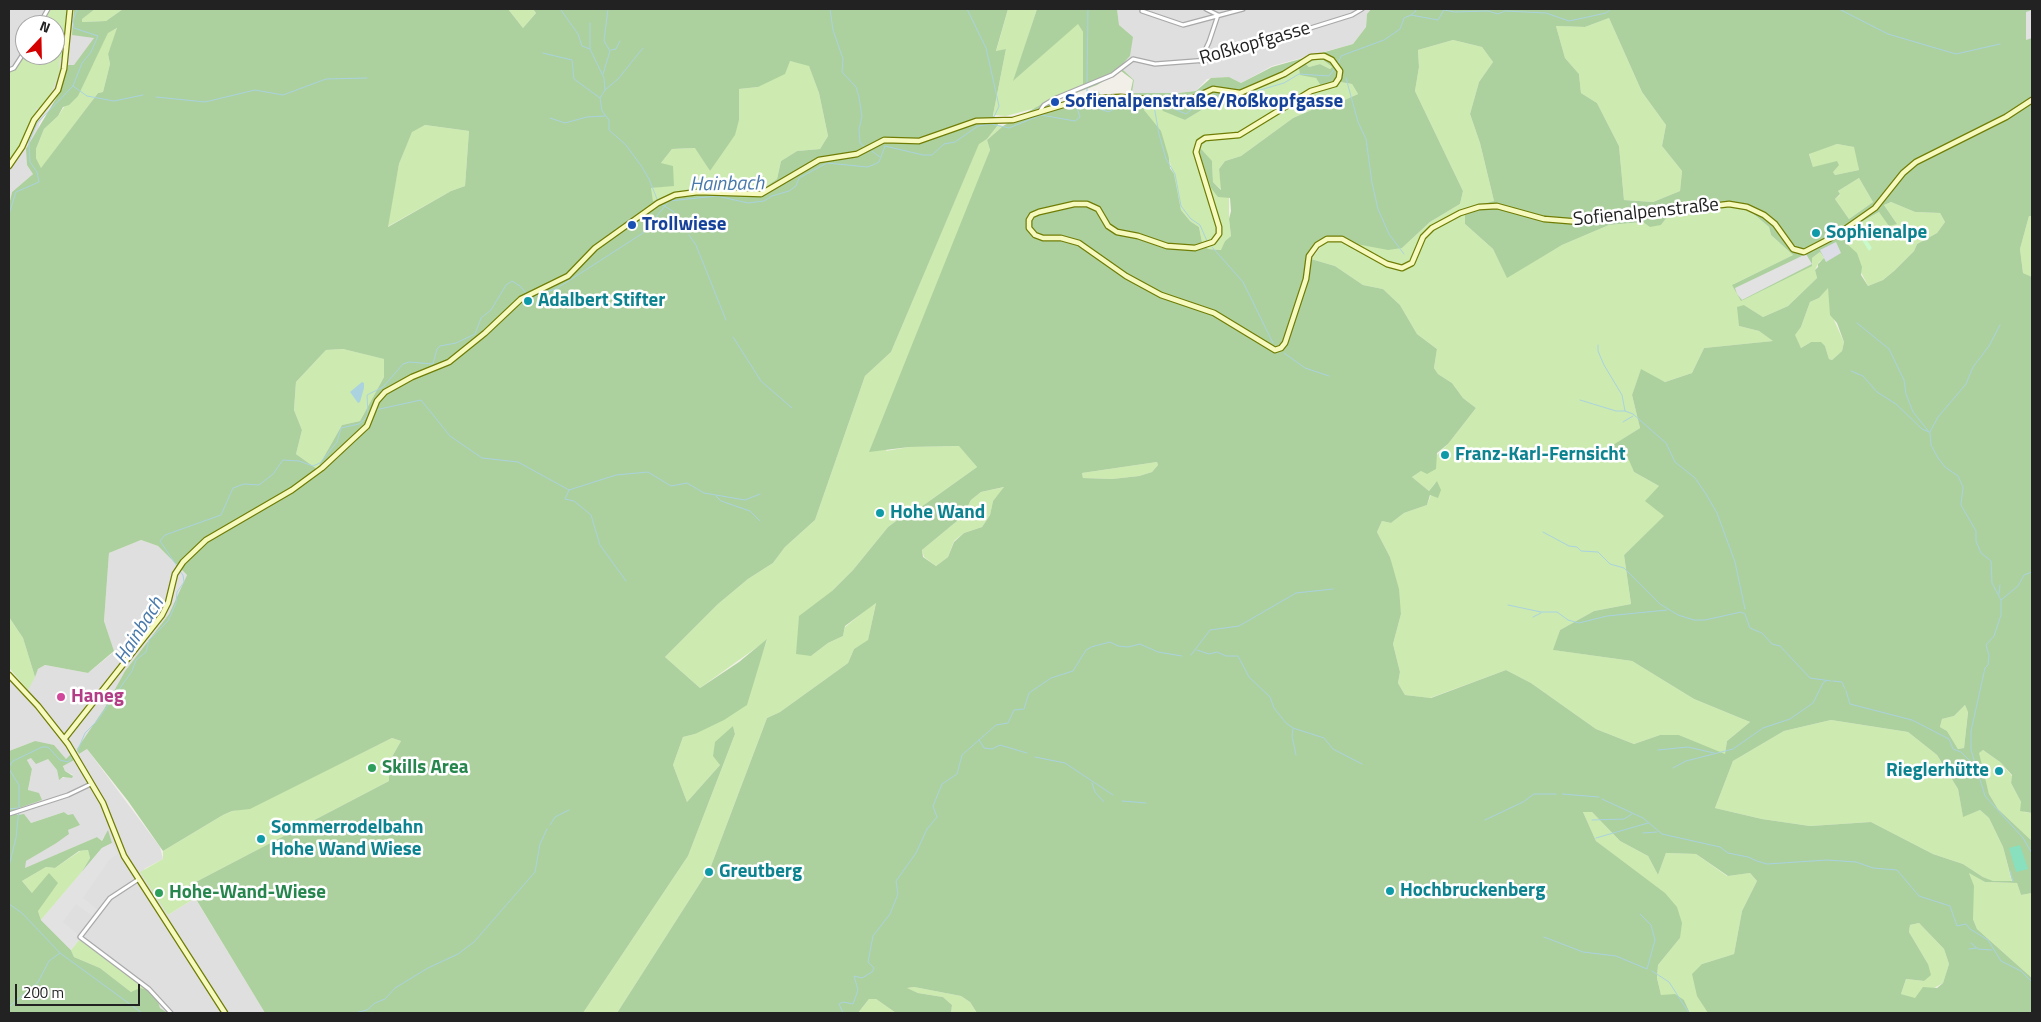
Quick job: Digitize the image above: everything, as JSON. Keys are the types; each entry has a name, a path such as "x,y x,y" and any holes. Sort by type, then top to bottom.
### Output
{"street":[{"path":"9,166 22,147 34,120 58,90 64,69 70,9"},
{"path":"1206,9 1218,15"},
{"path":"1142,11 1180,25 1243,9"},
{"name":"Roßkopfgasse","path":"1040,111 1054,99 1112,75 1133,59 1155,64 1199,61 1247,49 1352,15 1362,9"},
{"path":"1199,61 1210,42 1218,15"},
{"name":"Sofienalpenstraße","path":"65,738 162,615 168,603 175,574 180,566 214,535 292,490 322,468 341,448 365,428 374,407 385,392 412,377 435,369 462,352 528,295 568,276 595,248 658,203 675,195 698,192 761,194 819,160 857,154 884,140 919,141 976,121 1010,121 1040,111 1095,98 1127,97 1185,102 1213,90 1240,93 1284,74 1314,56 1324,56 1339,68 1339,78 1334,84 1311,91 1243,134 1230,137 1205,138 1199,142 1196,152 1219,227 1219,234 1213,242 1195,248 1167,246 1138,236 1117,232 1108,226 1095,206 1082,203 1035,213 1029,220 1031,231 1043,238 1061,238 1080,243 1121,273 1161,295 1214,313 1249,332 1271,348 1279,349 1285,343 1305,284 1309,256 1317,245 1326,239 1342,239 1387,264 1402,268 1412,263 1428,231 1460,213 1479,207 1497,206 1544,219 1581,222 1729,204 1747,208 1764,215 1773,222 1793,249 1804,252 1835,236 1873,210 1903,173 1916,162 2006,117 2032,100"},
{"path":"9,675 65,738 106,809 122,851 225,1013"},
{"path":"11,814 91,784"},
{"path":"139,879 110,898 80,937 149,989 171,1013"}],"shaded area":[{"path":"9,9 74,9 73,12 94,37 93,65 68,65 61,90 39,124 33,174 12,192 9,205"},
{"path":"1117,9 1371,9 1367,14 1366,27 1353,44 1272,66 1241,83 1229,77 1207,79 1196,91 1132,93 1134,80 1120,67 1130,56 1119,25"},
{"path":"2032,10 2032,38 2026,40 2026,12"},
{"path":"1836,242 1841,253 1826,262 1820,250"},
{"path":"1806,254 1812,264 1742,300 1737,294 1735,288"},
{"path":"141,540 158,546 187,575 169,614 125,671 79,754 87,749 160,847 163,859 144,869 168,915 195,898 265,1013 168,1013 160,1008 158,1001 79,940 71,950 41,920 102,848 104,836 102,841 97,837 24,869 25,861 55,844 68,830 79,824 64,812 31,823 16,815 16,810 28,791 32,769 27,760 31,758 48,759 57,770 59,779 73,775 65,771 63,765 66,759 35,741 9,751 9,679 23,695 38,669 45,665 88,673 114,652 104,621 109,553"},
{"path":"112,843 118,854 110,859 83,898 97,909 92,916 76,904 63,922 78,934 76,938 79,940 71,950 41,920 102,848"}],"green space":[{"path":"50,9 67,9 65,29 65,15 47,15"},
{"path":"74,9 95,9 82,19 82,22 106,21 123,9 508,9 523,28 536,13 533,9 1008,9 996,51 1006,49 993,115 998,125 987,139 979,144 891,352 865,376 815,520 785,547 773,563 748,579 718,604 665,657 700,688 739,662 767,639 747,705 724,720 695,734 683,737 673,765 687,802 720,765 713,756 715,742 733,726 735,734 688,856 583,1013 265,1013 188,886 389,781 389,762 401,741 392,738 250,809 232,811 223,815 163,851 128,801 87,749 79,754 77,749 104,709 125,671 169,614 187,575 158,546 141,540 109,553 104,621 114,651 88,673 45,665 38,669 35,677 23,638 9,617 9,205 12,192 33,174 27,165 26,149 61,90 68,65 74,65 94,38 72,35","holes":["117,28 108,54 110,64 103,92 98,93 41,168 36,158 36,149 44,129 58,116 63,107 69,105 78,96 108,33","790,61 809,66 819,93 828,136 820,149 797,151 781,161 777,179 761,190 694,190 674,193 653,201 651,188 674,186 673,166 661,163 672,149 695,148 710,171 735,135 739,120 739,89 758,87 785,74","425,125 469,131 465,186 451,191 388,227 399,164 412,132","343,349 384,359 384,377 360,421 342,425 317,469 296,454 302,430 294,410 296,382 326,350"]},
{"path":"95,9 123,9 106,21 82,22 81,19"},
{"path":"508,9 533,9 536,13 523,28"},
{"path":"1008,9 1037,9 1014,80 1078,23 1083,32 1083,85 1056,96 1036,108 1006,116 993,115 1006,49 996,52"},
{"path":"1037,9 1117,9 1119,25 1133,37 1130,56 1120,67 1134,80 1132,93 1178,93 1196,91 1211,78 1229,77 1241,83 1272,67 1353,44 1366,27 1367,14 1371,9 2032,9 2032,216 2029,216 2020,249 2023,273 2032,277 2032,813 2020,811 2021,802 2011,783 2012,775 2000,762 1983,750 1979,753 1989,794 1998,809 2032,841 2032,893 2021,895 2017,883 1985,882 1969,873 1974,886 1973,919 1977,929 2032,978 2032,1013 1708,1013 1697,996 1692,974 1702,964 1734,954 1742,911 1757,881 1750,873 1728,876 1696,854 1666,853 1658,875 1648,856 1620,841 1592,812 1583,812 1596,841 1665,893 1677,907 1682,923 1680,938 1658,965 1657,978 1661,995 1675,994 1684,1000 1690,1013 977,1013 970,1002 961,996 914,987 907,988 918,993 943,997 952,1005 951,1013 896,1013 876,999 869,999 858,1013 617,1013 711,866 767,718 780,712 848,663 854,649 868,640 876,603 845,626 843,636 828,643 811,656 796,654 799,616 832,591 853,570 888,527 900,518 914,512 977,467 959,446 909,447 869,452 990,150 987,140 1003,126 1056,96 1083,85 1083,32 1078,24 1013,81","holes":["1609,18 1642,92 1666,125 1662,146 1682,171 1680,191 1653,202 1624,200 1619,146 1597,103 1581,93 1579,74 1565,58 1556,26 1585,27","1453,40 1482,47 1493,62 1479,82 1470,114 1480,143 1494,201 1465,208 1465,224 1493,249 1507,278 1562,245 1609,225 1643,222 1650,227 1661,225 1668,216 1729,207 1750,211 1769,227 1771,235 1793,255 1732,285 1741,301 1812,266 1812,258 1820,252 1824,258 1815,270 1817,278 1788,306 1763,317 1744,305 1737,307 1739,326 1759,331 1773,341 1704,348 1692,373 1665,382 1641,369 1632,395 1640,428 1605,450 1625,451 1634,472 1659,486 1645,501 1664,516 1624,555 1631,604 1594,611 1560,630 1553,650 1632,661 1694,699 1750,722 1727,741 1725,754 1679,735 1660,735 1634,744 1596,729 1531,683 1506,670 1431,698 1405,695 1398,683 1400,672 1393,644 1401,614 1399,589 1390,557 1377,532 1382,521 1391,523 1404,513 1427,505 1430,495 1438,498 1441,490 1437,481 1429,491 1412,477 1421,471 1427,474 1436,469 1437,453 1448,444 1476,408 1463,398 1452,383 1438,374 1434,368 1437,349 1417,334 1400,305 1383,289 1363,285 1335,266 1311,259 1316,250 1324,243 1335,240 1388,250 1402,248 1430,222 1460,204 1463,191 1415,91 1419,67 1418,50","1317,59 1323,60 1332,67 1330,69 1320,64 1309,67 1306,64","1299,68 1300,75 1316,78 1323,89 1332,88 1340,82 1352,84 1358,94 1331,106 1316,108 1293,118 1241,156 1225,161 1219,169 1221,190 1213,182 1212,161 1201,149 1199,151 1211,188 1218,197 1230,198 1231,211 1229,219 1231,236 1225,241 1221,250 1208,249 1202,242 1199,227 1190,221 1181,210 1174,174 1170,168 1161,131 1144,110 1149,101 1186,104 1181,110 1161,108 1163,111 1185,120 1205,108 1222,105 1240,107 1252,105 1254,98 1249,92 1286,77","1121,71 1133,80 1130,94 1100,96 1099,92 1094,90 1089,97 1061,103 1060,99 1097,85","1837,144 1854,147 1859,170 1835,175 1833,172 1839,165 1837,161 1813,167 1809,154","1859,178 1873,202 1849,219 1835,199 1840,194 1838,191","1891,202 1915,212 1940,213 1945,222 1937,233 1917,244 1914,251 1894,271 1883,280 1868,286 1861,275 1862,267 1857,253 1846,243 1849,229 1879,212 1889,226 1897,224 1884,205","1828,288 1830,315 1837,323 1844,342 1842,351 1832,360 1829,359 1825,346 1821,342 1811,342 1801,348 1795,335 1801,327 1810,302 1819,298","1157,462 1158,465 1152,472 1139,476 1112,479 1083,478 1082,473","1004,487 993,501 990,515 982,527 964,533 954,542 948,557 936,566 923,557 922,550 962,517 971,500 981,492","1965,705 1968,712 1964,748 1958,749 1947,731 1940,727 1942,719 1954,716","1831,720 1908,732 1937,755 1958,789 1963,817 1980,810 1989,818 2003,847 2012,881 1993,881 1983,877 1963,864 1933,854 1871,822 1810,826 1762,819 1715,808 1733,761 1784,731","1919,923 1944,949 1949,964 1943,983 1937,988 1923,987 1915,998 1901,994 1906,979 1924,981 1931,975 1928,964 1909,932 1910,925"]},
{"path":"1609,18 1642,92 1666,125 1662,146 1682,171 1680,191 1653,202 1624,200 1619,146 1597,103 1581,93 1579,74 1565,58 1556,26 1585,27"},
{"path":"118,28 108,54 110,64 103,92 98,93 41,169 36,158 36,149 44,129 58,116 93,64 108,32"},
{"path":"1453,40 1482,47 1493,62 1479,82 1470,114 1480,143 1494,201 1465,208 1465,224 1493,249 1507,277 1562,245 1609,225 1643,222 1661,225 1668,216 1729,207 1750,211 1769,227 1771,235 1793,255 1732,285 1812,258 1820,252 1824,259 1819,262 1815,270 1817,278 1788,306 1763,317 1744,305 1739,326 1759,331 1774,341 1704,348 1692,373 1665,382 1641,370 1632,395 1640,428 1606,450 1626,451 1634,472 1659,486 1665,516 1624,555 1631,604 1594,611 1560,630 1554,650 1632,661 1694,699 1750,722 1727,741 1725,755 1679,735 1660,735 1634,744 1596,729 1531,683 1506,670 1430,698 1405,695 1398,683 1400,672 1393,644 1401,614 1390,557 1377,532 1382,521 1391,523 1404,513 1427,505 1436,482 1429,491 1412,477 1421,471 1448,444 1476,408 1463,398 1452,383 1438,374 1434,368 1437,349 1417,334 1400,305 1383,289 1363,285 1335,266 1311,259 1324,243 1335,240 1402,248 1430,222 1460,204 1463,191 1415,91 1419,67 1418,50"},
{"path":"1317,59 1323,60 1332,67 1330,69 1320,64 1309,67 1306,64"},
{"name":"Trollwiese","path":"790,61 809,65 819,93 828,136 820,149 797,151 781,161 777,179 761,190 674,193 653,201 650,188 674,185 661,163 672,149 696,148 710,171 739,120 739,89 758,87"},
{"path":"19,65 59,65 60,71 51,93 40,109 35,108 37,111 9,162 9,72"},
{"path":"1299,68 1307,75 1316,78 1321,84 1332,88 1340,82 1352,84 1358,94 1331,106 1316,108 1293,118 1241,156 1225,161 1219,169 1222,190 1213,182 1212,161 1207,171 1211,188 1229,198 1231,236 1225,241 1222,250 1208,249 1202,242 1199,227 1190,221 1181,210 1169,158 1144,110 1149,101 1187,104 1181,110 1162,108 1185,120 1205,108 1222,105 1240,107 1249,92 1259,86 1286,77"},
{"path":"425,125 469,131 465,186 451,191 387,227 399,164 412,131"},
{"path":"998,125 1003,126 987,140 990,150 886,451 909,447 960,446 977,467 914,512 900,518 888,527 853,570 832,591 811,656 828,643 843,636 845,627 876,602 868,641 854,649 848,663 780,712 767,718 711,866 617,1013 583,1013 688,856 735,734 733,726 720,765 687,802 673,765 683,737 695,734 757,669 767,640 700,688 665,657 718,604 748,579 773,563 785,547 815,520 865,376 891,352 979,143 987,139"},
{"path":"1837,144 1855,147 1859,170 1835,175 1833,172 1813,167 1809,153"},
{"path":"1859,178 1873,202 1849,219 1835,199 1840,195 1838,191"},
{"path":"1891,202 1915,212 1940,213 1945,222 1937,233 1917,244 1914,251 1894,271 1883,280 1868,286 1846,243 1849,229 1879,212 1897,224 1884,205"},
{"path":"2029,216 2032,216 2031,277 2023,273 2020,249"},
{"path":"1856,224 1872,248 1869,251 1853,226"},
{"path":"1828,287 1834,320 1844,342 1842,351 1832,360 1829,359 1825,346 1811,342 1801,348 1794,335 1801,327 1810,302 1819,298"},
{"path":"343,349 385,359 384,377 360,421 342,425 317,469 296,454 302,430 294,410 296,382 326,350"},
{"path":"1157,462 1158,465 1152,472 1139,476 1112,479 1083,478 1082,473"},
{"path":"1005,487 993,501 990,515 982,527 964,533 954,541 948,557 936,566 924,557 922,550 962,517 971,500 981,492"},
{"path":"9,617 23,638 35,677 28,690 9,668"},
{"path":"1965,705 1968,711 1964,748 1958,749 1947,731 1940,727 1942,719 1954,716"},
{"path":"1831,720 1908,732 1937,755 1958,789 1963,816 1980,810 1989,818 2003,847 2012,882 1992,881 1963,864 1933,854 1871,822 1810,826 1762,819 1715,808 1733,761 1784,731"},
{"path":"392,738 401,741 389,762 389,781 188,886 195,898 168,915 140,872 163,859 163,851 223,815 232,811 250,808"},
{"path":"35,741 54,745 66,759 71,754 74,760 63,766 65,771 73,776 72,778 63,777 59,780 57,770 48,759 36,764 31,758 27,760 32,769 28,790 39,793 42,800 16,809 17,815 24,814 31,823 64,812 68,815 73,814 80,825 68,830 69,834 26,861 25,868 97,837 102,841 108,830 112,843 102,848 81,873 90,858 88,850 79,851 55,868 46,867 22,881 32,893 49,873 58,883 38,911 41,920 71,950 74,957 100,968 131,992 140,988 148,990 158,1001 160,1008 168,1013 9,1013 9,751"},
{"path":"1983,750 2000,762 2012,776 2011,783 2024,812 2032,813 2032,841 1998,809 1989,794 1979,757 1979,752"},
{"path":"1583,812 1592,812 1620,841 1648,856 1658,875 1666,853 1696,854 1727,876 1750,873 1757,881 1742,911 1734,954 1702,964 1708,1013 1690,1013 1684,1000 1661,995 1657,978 1658,965 1680,938 1615,856 1596,841"},
{"path":"2020,845 2028,869 2016,872 2009,848"},
{"path":"88,850 90,858 81,873 41,920 32,893 22,881 46,867 55,868 80,851"},
{"path":"1969,872 1985,882 2017,883 2021,895 2032,893 2032,978 1977,929 1973,919"},
{"path":"1919,923 1944,949 1949,964 1943,983 1915,999 1901,994 1906,979 1924,981 1928,964 1909,932 1910,925"},
{"path":"79,940 148,990 131,992 100,968 74,957 71,950"},
{"path":"914,987 961,996 970,1002 977,1013 951,1013 952,1005 943,997 918,993 906,988"},
{"path":"869,999 876,999 896,1013 858,1013"}],"water":[{"path":"362,382 364,383 364,388 358,403 350,392"}],"waterway":[{"path":"9,214 16,192 39,182 37,172 30,162 29,142 37,123 73,86 82,63 91,52 98,36 74,28 73,21 77,9"},
{"path":"603,74 610,51 604,41 608,9"},
{"path":"830,9 833,30 843,59 842,72 856,87 859,97 862,117 859,129 860,143 865,147"},
{"path":"967,9 986,48 999,106 994,117"},
{"path":"1087,83 1088,9"},
{"name":"Hainbach","path":"1411,15 1416,11 1415,9"},
{"name":"Hainbach","path":"1338,64 1341,56 1384,40 1400,29 1404,18 1411,15 1438,20 1444,10 1454,12 1488,11 1498,14 1505,11 1546,13 1569,21 1606,13 1611,9"},
{"name":"Hainbach","path":"1839,9 1888,34 1956,54 2000,44"},
{"path":"561,10 578,34 582,46 590,49 604,78 605,90 600,98 602,111 609,120 609,130 626,145 642,167 657,199"},
{"path":"590,23 590,49"},
{"path":"611,50 616,49 620,41"},
{"path":"605,90 618,79 643,48"},
{"path":"543,53 572,60 574,79 600,98"},
{"name":"Hainbach","path":"533,296 556,289 643,233 669,201 717,196 748,203 764,201 772,196 789,191 796,186 799,178 827,163 867,167 873,165 879,162 885,146 923,155 932,155 944,144 955,142 978,126 991,124 1009,128 1041,115 1075,121 1080,117 1077,108 1087,105 1109,112 1124,103 1142,102 1172,108 1186,114 1209,96 1222,96 1240,101 1260,90 1284,83 1299,74 1329,76 1336,67"},
{"path":"156,97 205,102 255,90 283,95 326,79 367,78"},
{"path":"1346,78 1358,122 1366,139 1372,183 1378,209 1389,234 1404,254"},
{"path":"73,86 87,96 114,101 143,95"},
{"path":"1087,88 1087,97"},
{"path":"1154,106 1166,159 1175,174 1181,206 1191,219 1200,225 1207,241"},
{"path":"550,118 565,123 587,117 605,116"},
{"path":"869,149 880,157"},
{"path":"661,204 674,212 682,229 685,230"},
{"path":"689,235 696,245 726,320"},
{"path":"1212,247 1243,282 1273,343"},
{"name":"Hainbach","path":"177,566 160,541 165,535 221,515 233,488 244,484 259,485 273,474 283,460 299,461 313,466 320,463 337,442 341,428 359,424 365,419 368,414 367,395 383,387 403,364 409,362 433,364 437,349 440,346 456,343 475,334 481,318 491,310 506,285 512,281 527,294"},
{"path":"1857,323 1889,349 1904,380 1906,394 1913,412 1930,433 1931,445 1938,458 1945,467 1958,476 1963,487 1961,505 1976,531 1976,541 1981,553 1991,561 1992,583 2001,600"},
{"path":"1930,432 1938,417 1966,384 1973,367 1989,346 2000,325"},
{"path":"733,337 761,381 792,408"},
{"path":"1598,345 1598,351 1604,365 1622,395 1625,411 1633,414 1666,443 1675,462 1695,478 1717,513 1735,562 1745,609"},
{"path":"1284,353 1305,368 1329,376"},
{"path":"1851,371 1863,376 1877,392 1896,404 1922,429 1929,432"},
{"path":"375,410 421,400 450,436 482,458 518,462 569,490 565,499 574,501 591,515 600,545 626,581"},
{"path":"1580,400 1616,411 1625,411"},
{"path":"1623,422 1633,416"},
{"path":"569,490 616,475 648,472 671,486 687,483 704,493 745,500 760,494"},
{"path":"716,496 721,501 750,511 760,521"},
{"path":"1543,532 1569,546 1577,547 1581,551 1598,552 1610,564 1624,568 1660,604 1678,615 1694,620 1705,620 1741,612 1745,614 1750,628 1762,633 1772,644 1780,646 1810,678 1831,681"},
{"name":"Hainbach","path":"76,754 85,733 97,721 132,671 136,660 146,652 149,640 168,621 176,603 177,592 184,582 183,575 179,570"},
{"path":"2032,572 2024,575 2018,586 2001,600 2001,615 1994,636 1986,645 1989,655 1988,665 1985,668 1971,731 1971,750 1985,796 2023,838 2032,853"},
{"path":"1999,594 2000,585"},
{"path":"1191,655 1210,630 1239,626 1296,593 1333,589"},
{"path":"1508,605 1541,612 1557,612 1568,620 1579,623 1607,616 1667,610"},
{"path":"1533,617 1541,613"},
{"path":"843,1013 839,1004 843,1002 853,1004 858,990 854,976 862,978 872,972 874,968 868,962 873,936 890,914 898,894 896,881 916,853 927,829 937,817 933,806 942,784 957,774 962,755 996,725 1008,723 1014,710 1024,709 1029,693 1051,678 1073,671 1086,650 1091,647 1110,642 1118,646 1128,647 1140,644 1158,652 1182,656"},
{"path":"1197,650 1209,654 1217,652 1226,656 1238,656 1249,677 1270,697 1274,708 1286,723 1293,728 1324,738 1333,749 1362,764"},
{"path":"1673,768 1686,761 1733,749 1763,728 1790,719 1813,703 1823,683 1826,681"},
{"path":"1833,681 1842,682 1845,689"},
{"path":"1846,691 1850,704 1912,720 1949,739 1953,749 1961,752 1974,765"},
{"path":"1293,729 1292,736 1296,755"},
{"path":"979,740 984,748 992,749 1000,745 1027,753"},
{"name":"Hainbach","path":"9,767 13,761 42,747 48,747 60,760 68,762 73,756"},
{"path":"1658,750 1688,747 1714,753"},
{"path":"1035,757 1065,763 1113,795"},
{"path":"9,769 19,785 16,838 9,866"},
{"path":"1092,783 1095,792 1104,802"},
{"path":"1485,820 1523,802 1534,794 1556,794"},
{"path":"1562,794 1599,797"},
{"path":"1602,799 1643,818 1662,834 1720,847 1728,853 1748,857 1767,864 1827,860 1856,862 1873,868 1897,870 1919,896 1950,906 1957,926 1966,924 1970,929 1988,940 2001,961 2021,971 2032,982"},
{"path":"1122,801 1146,803"},
{"path":"9,809 18,808"},
{"path":"550,825 555,817 569,810"},
{"path":"1592,820 1624,819 1632,814"},
{"path":"1596,838 1648,823"},
{"path":"355,1013 367,1010 375,1003 385,999 395,988 428,968 458,954 474,942 535,872 540,844 547,829"},
{"path":"1643,833 1657,832"},
{"path":"2010,871 2013,881"},
{"path":"9,904 22,913 60,953 142,1013"},
{"path":"1544,937 1583,952 1616,956 1647,969 1655,940 1651,925 1640,914"},
{"path":"1971,943 1978,949 1992,950"},
{"path":"1969,949 1976,948"},
{"path":"9,1007 38,982 49,961 60,953"},
{"path":"1652,971 1669,982 1689,1013"}],"place":[{"name":"Sofienalpenstraße/Roßkopfgasse","path":"1055,102"},
{"name":"Trollwiese","path":"632,225"},
{"name":"Sophienalpe","path":"1816,233"},
{"name":"Adalbert Stifter","path":"528,301"},
{"name":"Franz-Karl-Fernsicht","path":"1445,455"},
{"name":"Hohe Wand","path":"880,513"},
{"name":"Haneg","path":"61,697"},
{"name":"Skills Area","path":"372,768"},
{"name":"Rieglerhütte","path":"1999,771"},
{"name":"Sommerrodelbahn Hohe Wand Wiese","path":"261,839"},
{"name":"Greutberg","path":"709,872"},
{"name":"Hochbruckenberg","path":"1390,891"},
{"name":"Hohe-Wand-Wiese","path":"159,893"}]}
